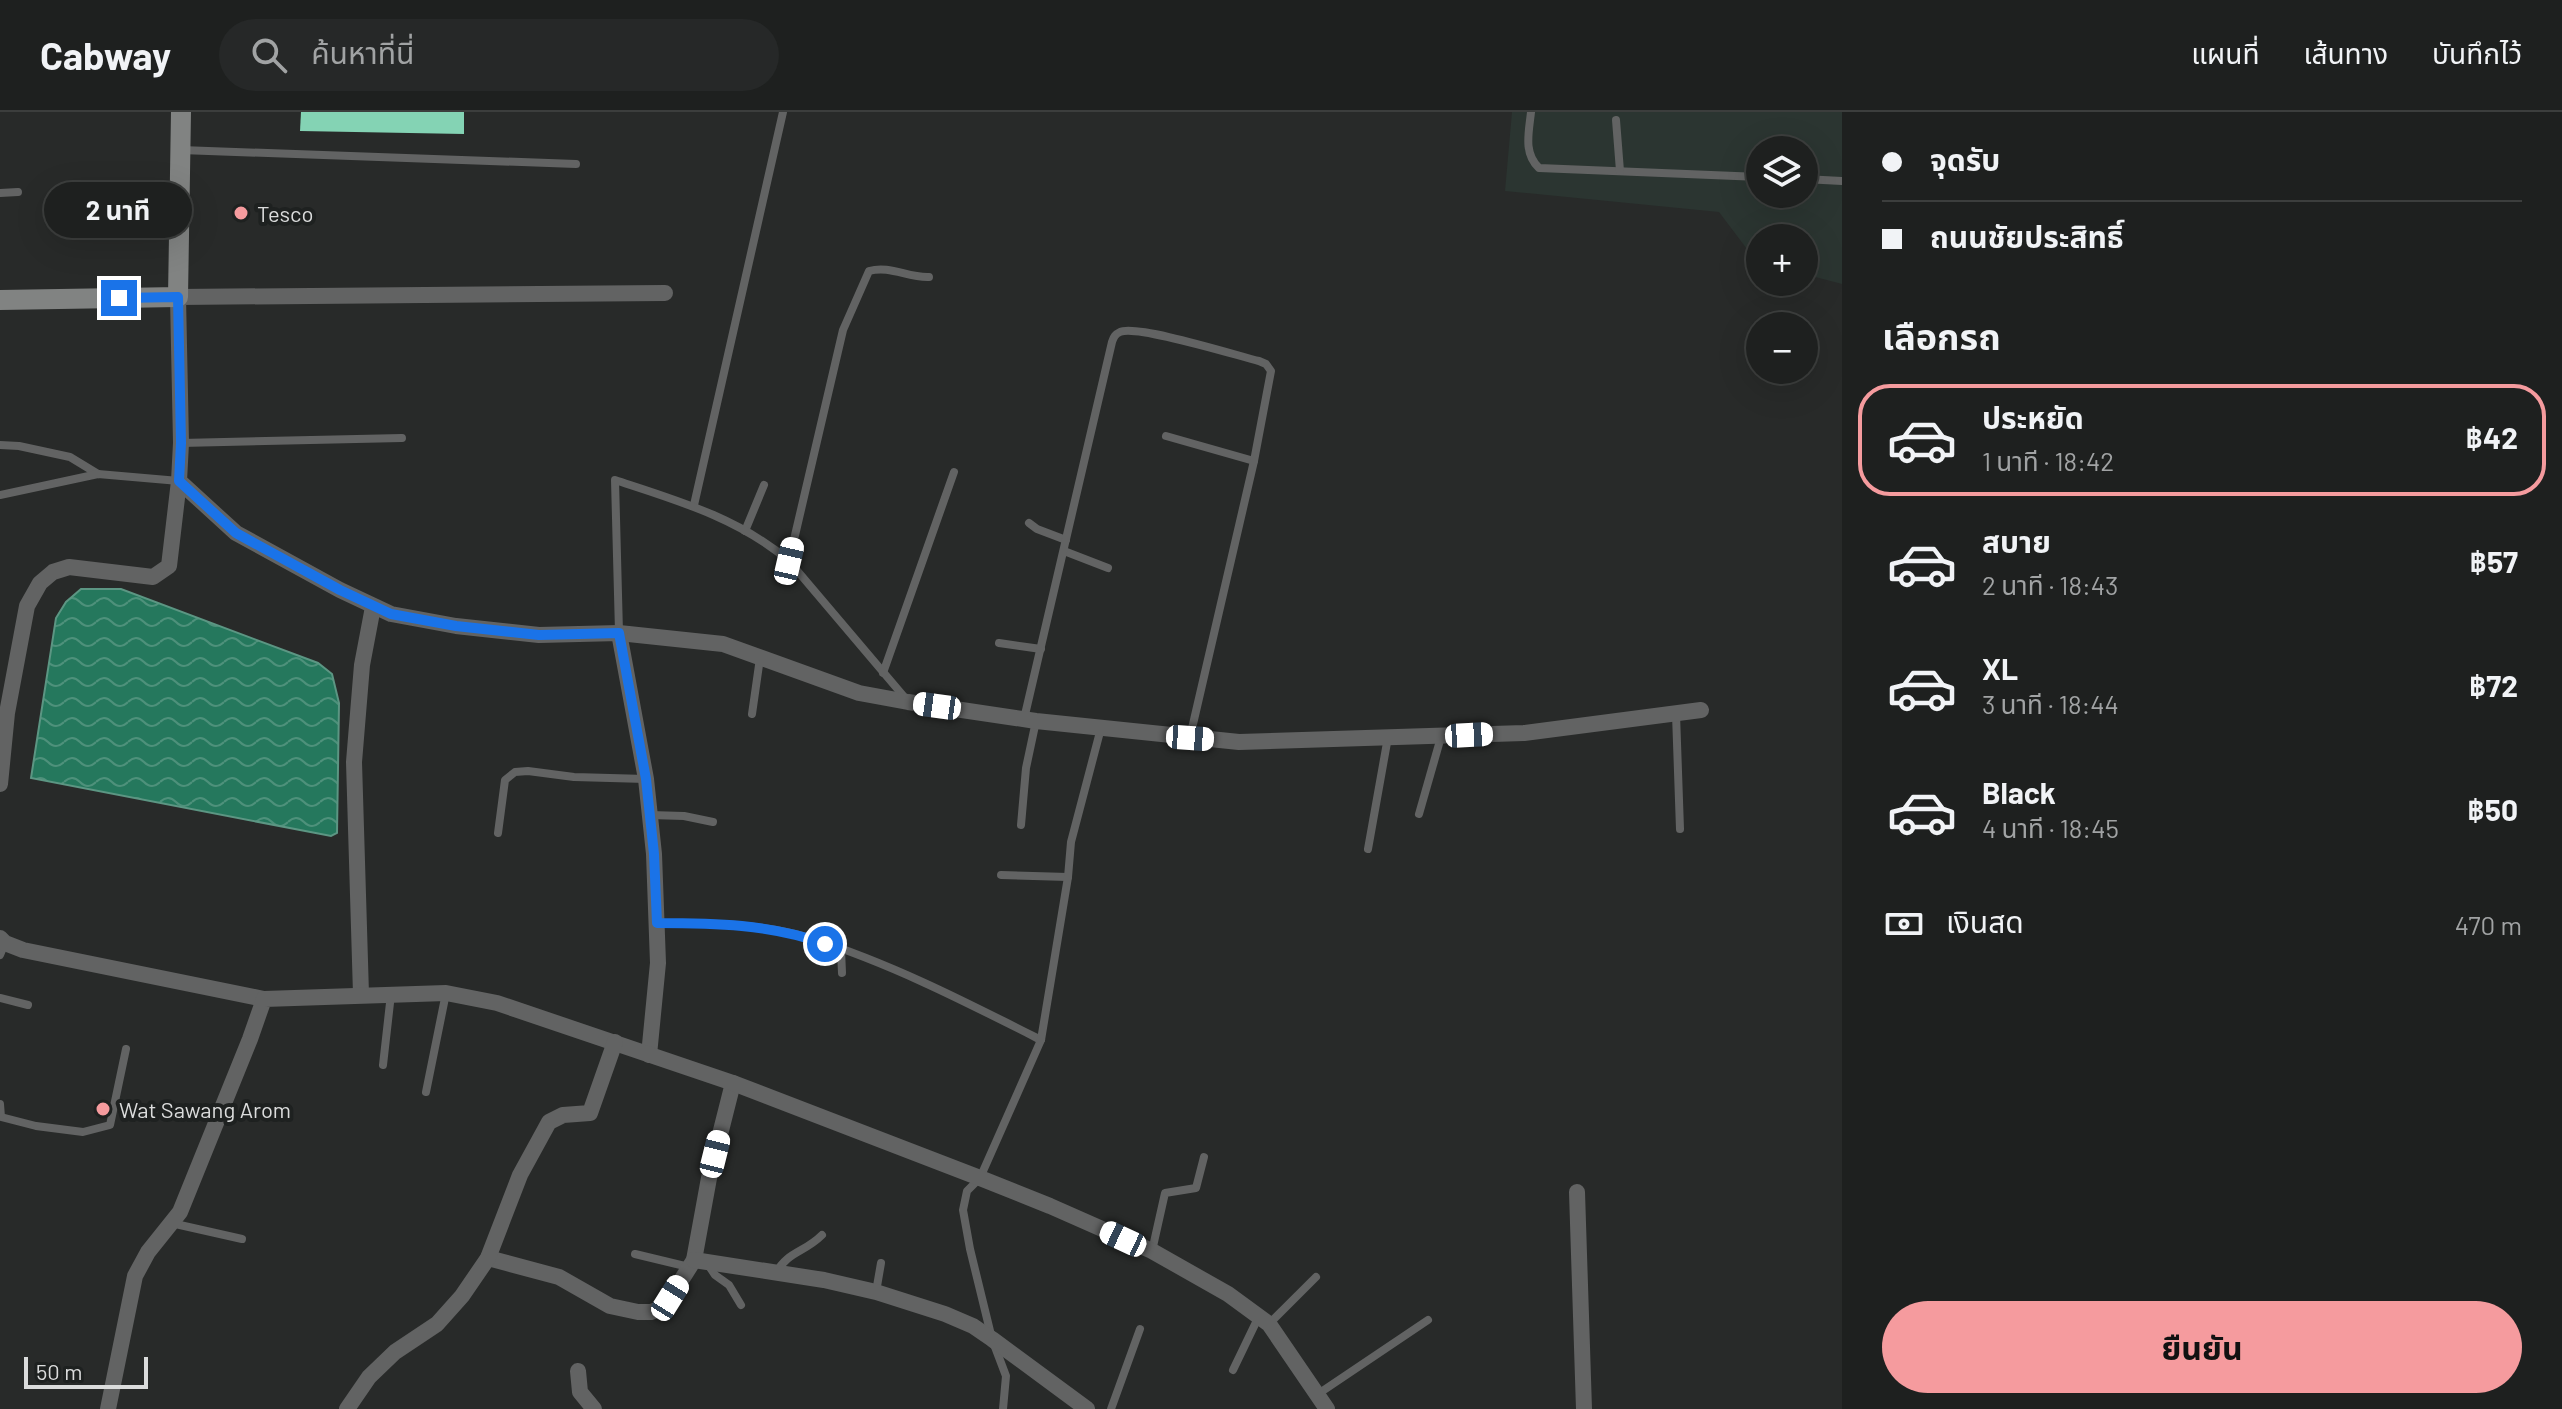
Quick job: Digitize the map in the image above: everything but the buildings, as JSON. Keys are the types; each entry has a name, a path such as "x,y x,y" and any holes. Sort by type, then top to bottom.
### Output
{"street":[{"path":"0,784 7,713 27,606 40,583 53,572 69,567 153,577 169,566 181,443 178,297 181,112"},
{"path":"0,300 665,293"},
{"path":"179,481 236,533 391,614 456,626 539,635 619,633 723,644 859,693 908,702 1030,720 1190,738 1288,742 1524,733 1701,710"},
{"path":"361,994 354,762 359,691 373,607"},
{"path":"619,633 650,815 658,963 649,1055"},
{"path":"2,945 264,999 446,993 497,1003 733,1083 1050,1206 1152,1251 1228,1294 1264,1320 1327,1409"},
{"path":"108,1409 135,1276 148,1252 180,1212 264,999"},
{"path":"347,1409 369,1377 395,1352 437,1324 462,1296 488,1258 520,1175 549,1122 563,1115 590,1113 615,1042"},
{"path":"488,1258 559,1277 610,1306 638,1312 659,1309 697,1263 709,1178 733,1083"},
{"path":"1577,1192 1584,1409"},
{"path":"697,1263 824,1280 876,1292 945,1314 973,1326 1087,1409"},
{"path":"578,1371 580,1392 594,1409"}],"lane":[{"path":"694,505 783,112"},
{"path":"1531,112 1528,147 1530,160 1539,168 1746,176"},
{"path":"1616,120 1620,171"},
{"path":"181,150 576,164"},
{"path":"1818,180 1842,181"},
{"path":"0,193 18,192"},
{"path":"789,561 843,330 869,271 881,268 913,277 929,277"},
{"path":"1021,825 1030,720 1041,649 1112,342 1121,331 1145,332 1266,364 1271,371 1254,461 1190,738"},
{"path":"1166,436 1254,461"},
{"path":"181,443 402,438"},
{"path":"0,445 70,457 98,474"},
{"path":"883,673 954,472"},
{"path":"0,495 98,474 179,481"},
{"path":"619,633 615,480 694,505 775,550 789,561 908,702"},
{"path":"745,531 764,485"},
{"path":"1029,523 1066,540"},
{"path":"1064,551 1108,568"},
{"path":"999,643 1041,649"},
{"path":"752,714 761,658"},
{"path":"1676,713 1680,829"},
{"path":"1003,1409 1006,1376 992,1339 963,1210 967,1191 980,1178 1041,1040 1071,842 1102,726"},
{"path":"1419,814 1442,736"},
{"path":"1368,849 1388,737"},
{"path":"498,833 505,780 515,772 646,779"},
{"path":"650,815 684,816 713,822"},
{"path":"1001,875 1068,877"},
{"path":"657,923 756,928 808,938 929,984 1041,1040"},
{"path":"841,950 842,973"},
{"path":"426,1092 446,993"},
{"path":"383,1065 391,994"},
{"path":"0,998 28,1005"},
{"path":"0,1104 1,1117 36,1126 83,1132 110,1125 126,1049"},
{"path":"1152,1251 1165,1193 1196,1188 1204,1157"},
{"path":"171,1223 242,1239"},
{"path":"776,1273 784,1258 810,1247 822,1235"},
{"path":"635,1254 697,1263 729,1285 741,1305"},
{"path":"876,1292 881,1263"},
{"path":"1233,1370 1264,1320 1316,1277"},
{"path":"1318,1394 1428,1320"},
{"path":"1111,1409 1140,1329"}],"shaded area":[{"path":"1512,112 1842,112 1842,284 1818,278 1818,224 1746,224 1746,248 1719,212 1505,191"}],"water":[{"path":"81,589 121,589 318,663 332,674 339,703 337,833 331,836 31,778 56,618 66,602"}],"place":[{"name":"Tesco","path":"241,213"},
{"name":"Wat Sawang Arom","path":"103,1109"}],"route":[{"path":"119,298 178,297 179,481 236,533 391,614 456,626 539,635 619,633 646,779 657,923 756,928 825,944"}]}
